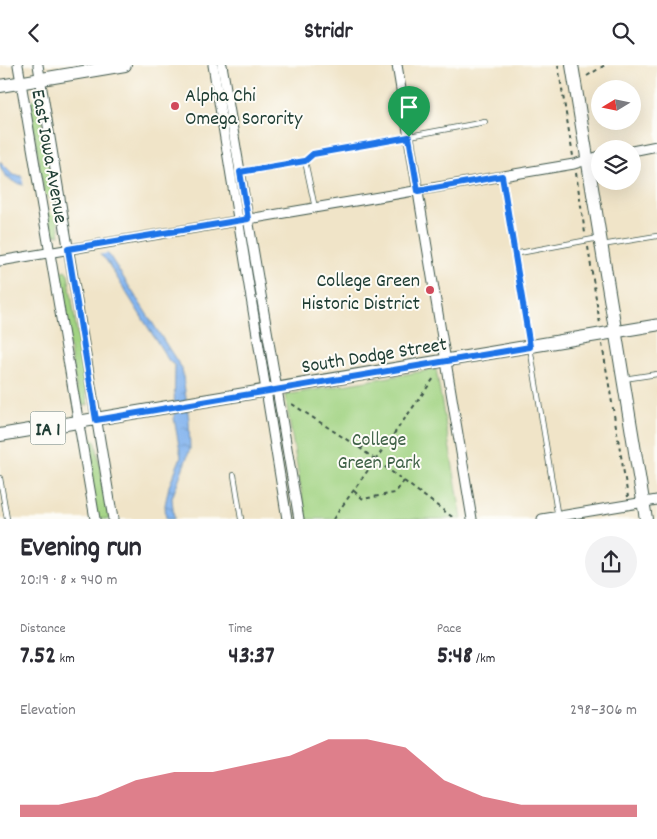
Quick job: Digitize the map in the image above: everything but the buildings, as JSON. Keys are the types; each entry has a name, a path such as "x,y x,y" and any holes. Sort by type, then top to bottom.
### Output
{"main road":[{"path":"0,86 125,65"},
{"path":"572,65 591,144"},
{"path":"597,190 601,241 646,519"},
{"name":"South Dodge Street","path":"96,420 657,325"},
{"name":"IA 1","path":"0,435 96,420"}],"street":[{"name":"East Iowa Avenue","path":"18,65 95,519"},
{"name":"East Iowa Avenue","path":"38,65 113,519"},
{"path":"213,65 243,220 272,390 299,519"},
{"path":"222,65 240,172 243,220"},
{"path":"397,65 472,519"},
{"path":"641,149 657,146"},
{"path":"0,261 574,164 591,158"},
{"path":"272,390 286,519"},
{"path":"542,519 558,518 657,500"}],"lane":[{"path":"240,172 305,161 313,154 485,122"},
{"path":"305,161 315,208"},
{"path":"502,176 558,518"},
{"path":"514,253 587,240 601,241 657,236"},
{"path":"623,379 657,374"},
{"path":"234,475 241,519"},
{"path":"0,479 7,519"}],"path":[{"path":"558,65 628,505"},
{"path":"587,76 605,65"},
{"path":"333,519 434,378"},
{"path":"292,403 361,449 455,519"},
{"path":"374,438 385,447"},
{"path":"361,449 367,440"},
{"path":"354,491 363,499 396,493 404,481"}],"green space":[{"path":"36,99 40,103 60,235 51,234 29,103 31,100"},
{"path":"65,270 68,274 88,405 79,405 57,274"},
{"name":"College Green Park","path":"436,369 462,519 306,519 285,395"},
{"path":"93,439 96,443 109,519 97,519 85,443"}],"water":[{"path":"0,161 14,175 21,176 109,255 182,369 189,420 190,449 172,498 174,519 166,519 165,505 169,486 181,457 174,418 175,366 169,361 106,260 23,185 7,177 0,166"}],"pier":[{"path":"22,174 110,253 97,255 24,189"}],"place":[{"name":"Alpha Chi Omega Sorority","path":"175,106"},
{"name":"College Green Historic District","path":"430,290"}],"route":[{"path":"409,137 418,191 502,176 530,347 96,420 68,249 248,219 240,172 305,161 313,154 409,137"}]}
